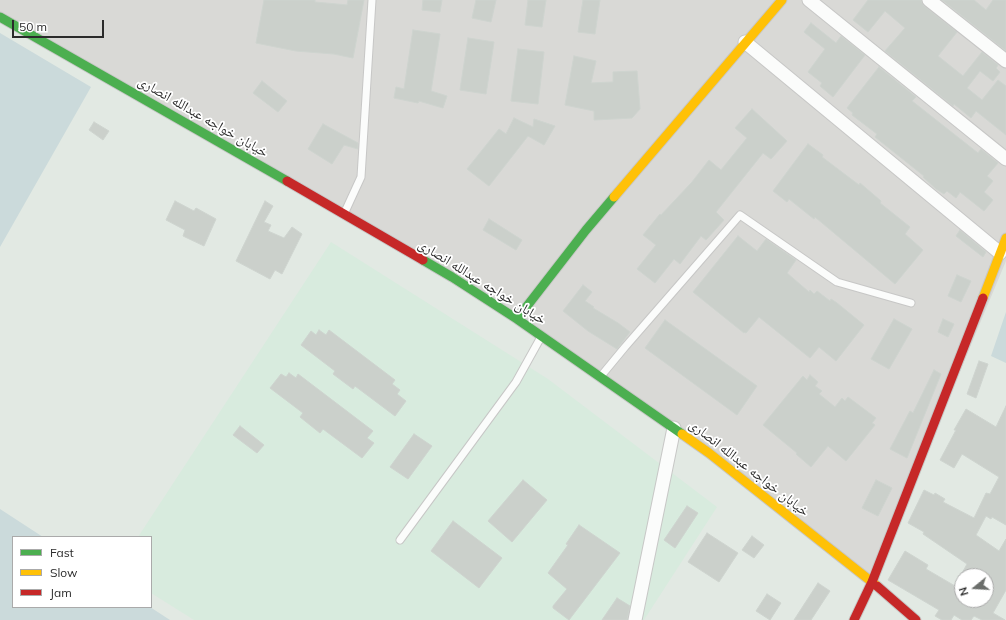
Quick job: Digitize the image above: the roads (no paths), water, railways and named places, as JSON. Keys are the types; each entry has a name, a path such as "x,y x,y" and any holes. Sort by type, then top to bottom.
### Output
{"street":[{"path":"517,319 586,230 782,0"},
{"path":"809,0 1006,159"},
{"path":"929,0 1006,61"},
{"name":"خیابان خواجه عبدالله انصاری","path":"0,17 452,277 517,319 710,453 872,582 916,620"},
{"path":"745,42 1000,253"},
{"path":"854,620 872,582 1006,238"},
{"path":"635,620 674,428"}],"lane":[{"path":"344,214 362,177 372,0"},
{"path":"601,376 740,215 837,282 911,303"},
{"path":"400,540 516,382 542,336"}]}
